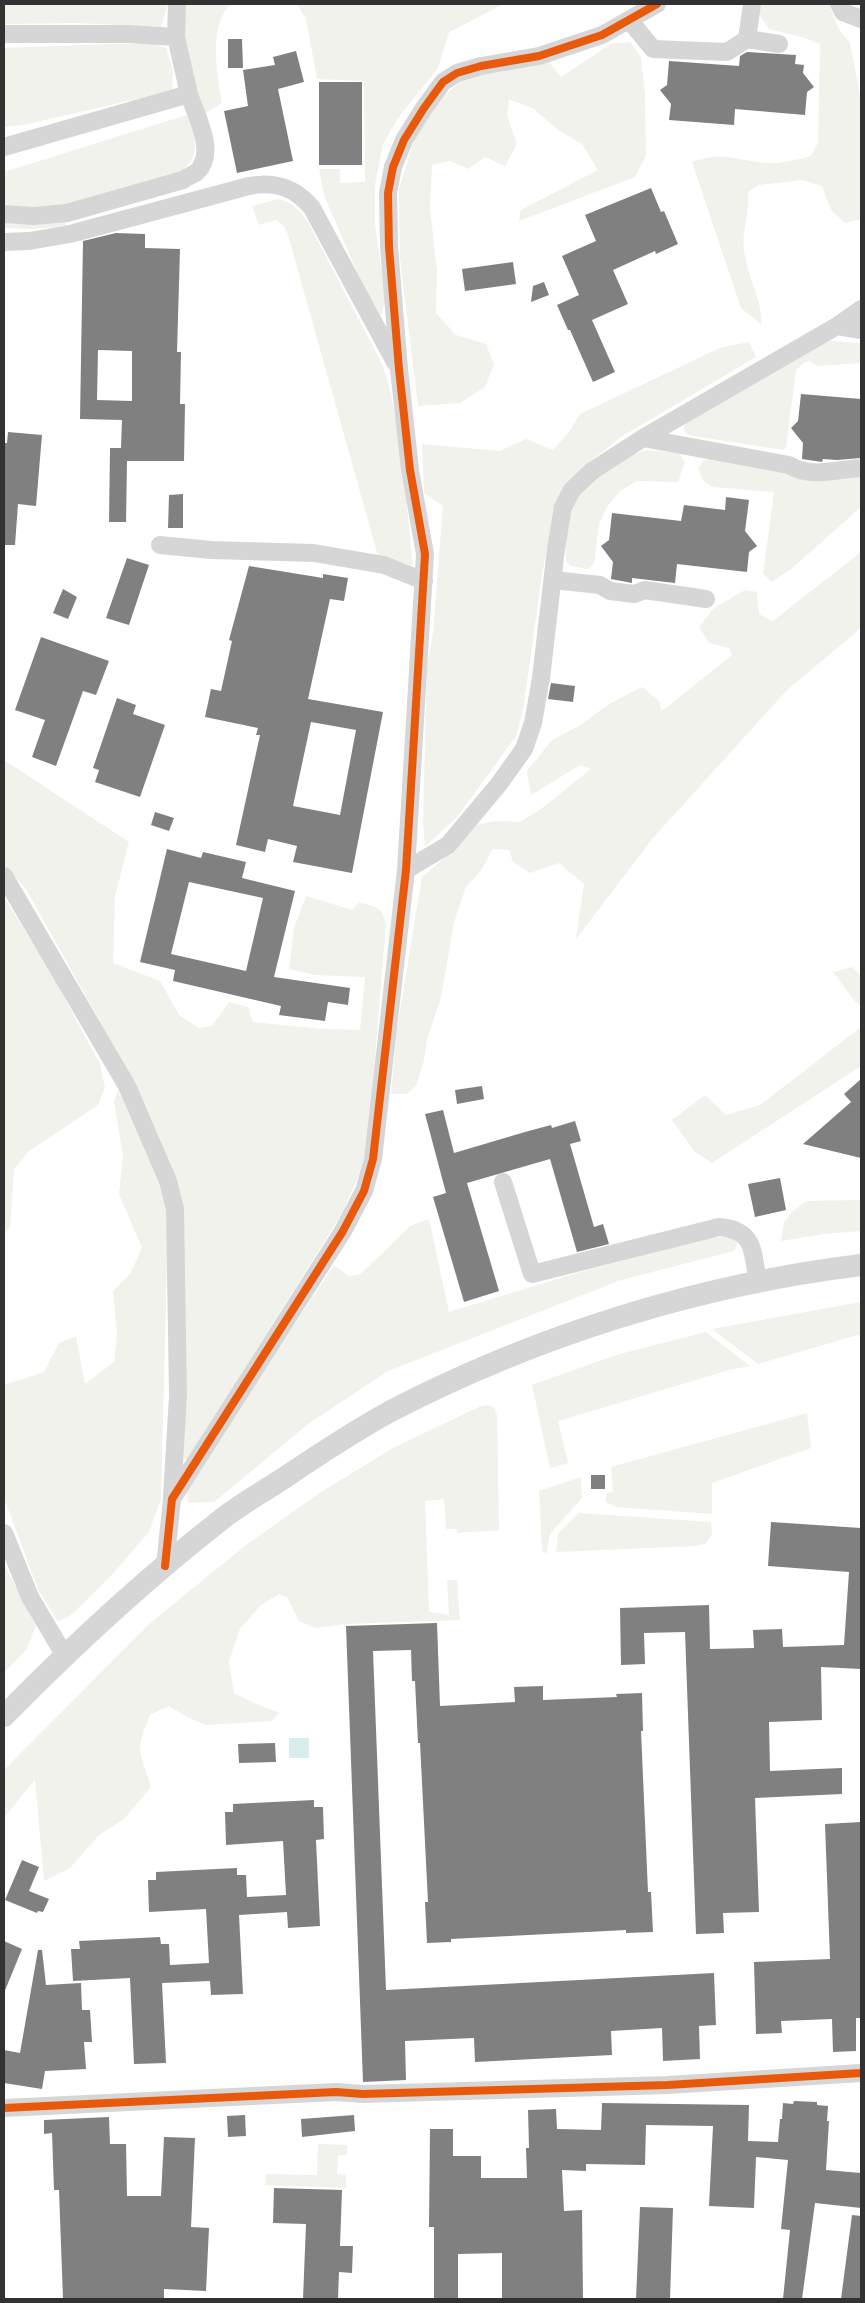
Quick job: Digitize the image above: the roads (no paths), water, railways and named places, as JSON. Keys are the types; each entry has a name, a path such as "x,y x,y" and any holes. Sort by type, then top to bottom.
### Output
{"street":[{"path":"4,214 34,216 67,213 183,180 197,171 204,159 206,147 189,94 176,37 177,4"},
{"path":"172,1498 343,1231 364,1191 373,1158 406,870 426,554 410,470 399,369 389,247 388,193 393,167 404,140 442,82 457,73 481,66 539,56 602,35 630,21 657,4"},
{"path":"747,39 752,4"},
{"path":"839,4 843,12 861,19"},
{"path":"630,21 653,49 727,52 747,39 779,44"},
{"path":"4,34 128,34 176,37"},
{"path":"4,147 189,94"},
{"path":"4,242 29,241 70,234 249,186 276,184 292,189 303,197 316,215 399,369"},
{"path":"406,870 448,844 499,784 524,749 535,714 563,507 572,490 592,471 643,438 837,326 861,309"},
{"path":"837,326 861,330"},
{"path":"643,438 789,465 797,470 824,474 847,468 861,468"},
{"path":"160,545 211,550 314,554 384,565 424,581"},
{"path":"552,580 600,585 610,591 634,594 644,590 706,599"},
{"path":"4,876 127,1086 168,1181 175,1209 178,1376 172,1498 165,1566"},
{"path":"503,1182 532,1274 719,1227 730,1228 747,1236 751,1243 758,1282"},
{"path":"4,1716 65,1656 165,1566 223,1518 328,1448 388,1413 460,1378 580,1330 656,1306 758,1282 861,1265"},
{"path":"4,1533 30,1597 65,1656"},
{"path":"4,2108 336,2092 363,2094 668,2085 861,2073"}]}
